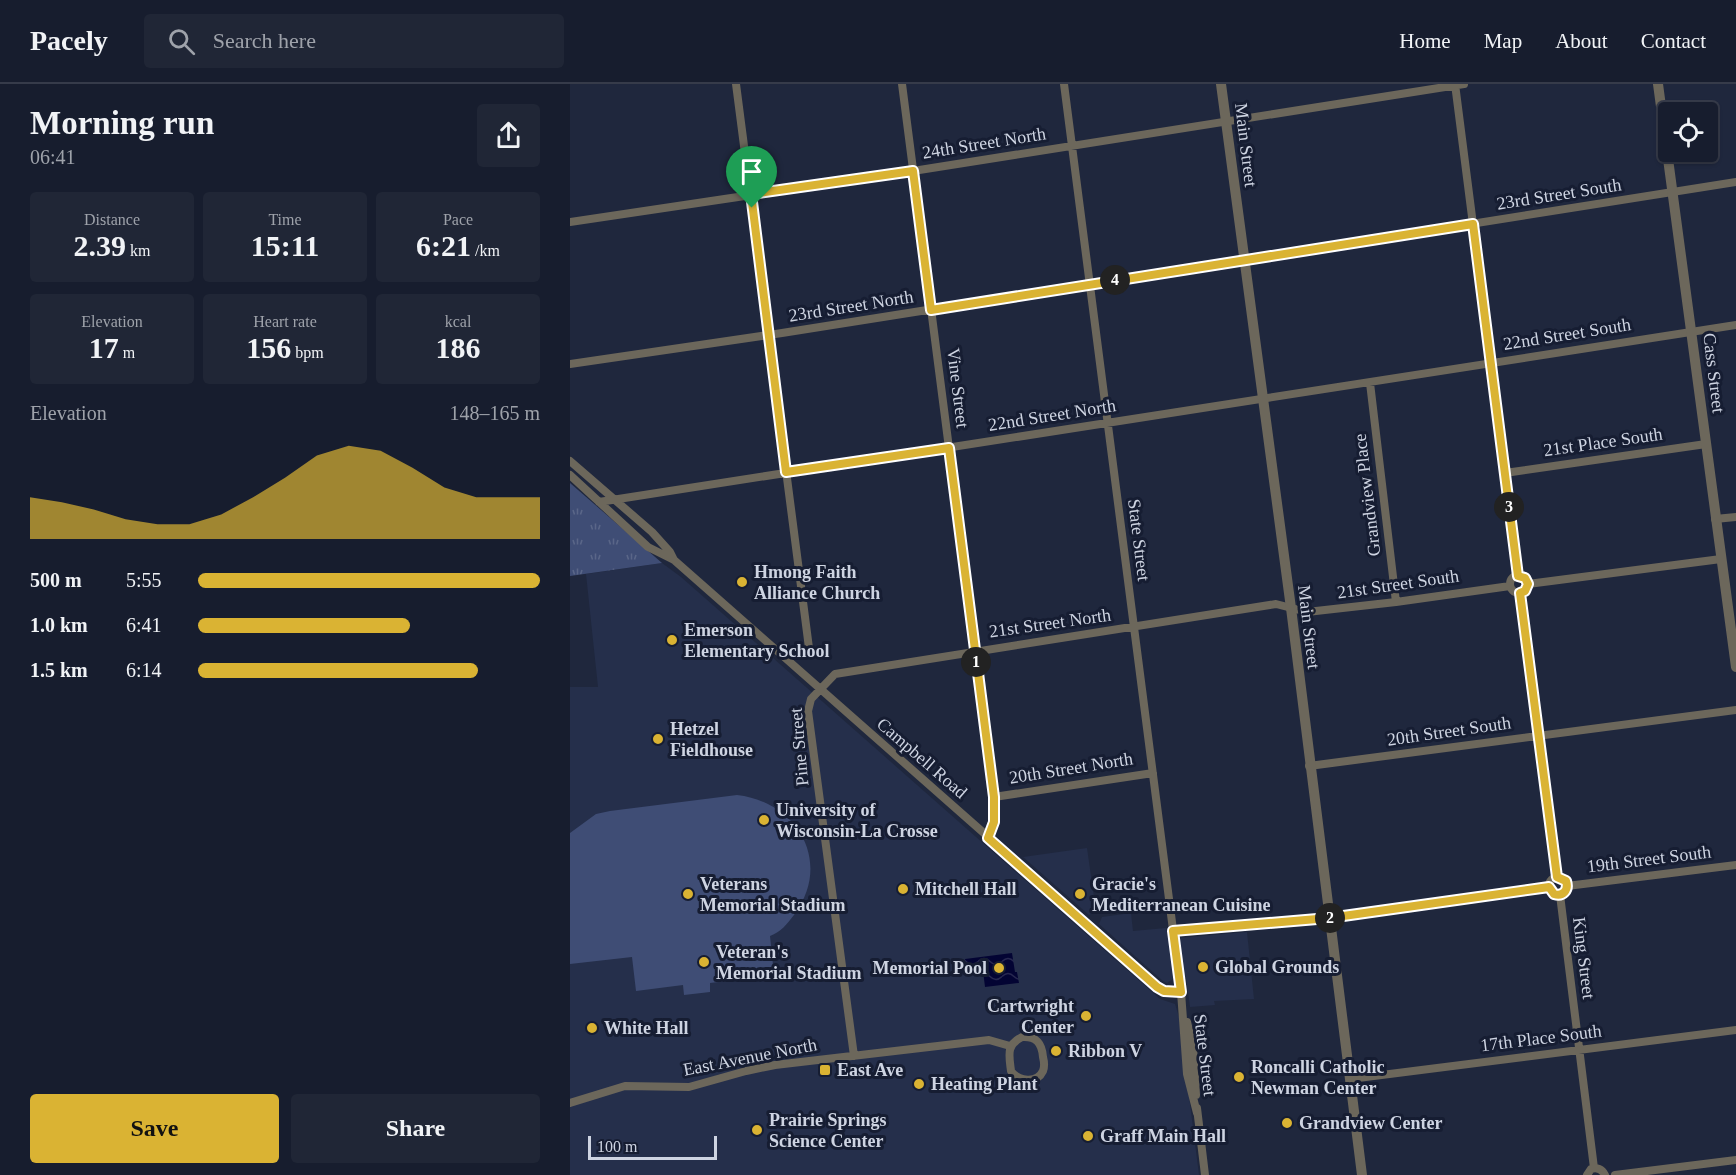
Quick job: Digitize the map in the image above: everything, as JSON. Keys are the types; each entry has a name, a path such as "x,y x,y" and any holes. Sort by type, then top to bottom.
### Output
{"street":[{"path":"736,84 809,648"},
{"name":"Vine Street","path":"902,84 994,797 994,822 988,838"},
{"name":"State Street","path":"1064,84 1181,996 1193,1054 1197,1113 1205,1175"},
{"name":"Main Street","path":"1221,84 1291,608 1362,1175"},
{"path":"1458,84 1473,224 1518,576"},
{"name":"24th Street North","path":"570,222 913,171 1458,84"},
{"name":"Cass Street","path":"1659,84 1736,665"},
{"name":"23rd Street South","path":"1244,260 1736,182"},
{"name":"23rd Street North","path":"570,364 769,336 1244,260"},
{"name":"22nd Street South","path":"1262,400 1736,325"},
{"name":"Grandview Place","path":"1370,383 1396,603"},
{"name":"22nd Street North","path":"599,502 1262,400"},
{"name":"21st Place South","path":"1505,473 1706,444"},
{"name":"Campbell Road","path":"570,461 664,544 674,560"},
{"name":"Campbell Road","path":"570,475 648,547 674,560 1157,987 1181,996"},
{"path":"1715,519 1736,517"},
{"path":"1528,584 1721,559"},
{"path":"1518,576 1525,578 1528,584 1525,591 1520,593 1515,592 1510,585 1513,578 1518,576"},
{"name":"21st Street South","path":"1291,608 1307,612 1396,603 1510,585"},
{"path":"1520,593 1557,877"},
{"name":"21st Street North","path":"819,689 835,674 1276,604 1291,608"},
{"name":"Pine Street","path":"819,689 811,699 808,711 854,1056"},
{"name":"20th Street South","path":"1309,766 1736,710"},
{"name":"20th Street North","path":"994,797 1153,772"},
{"name":"19th Street South","path":"1567,886 1736,865"},
{"path":"1557,877 1564,879 1567,886 1566,891 1560,895 1552,892 1549,887 1550,882 1557,877"},
{"path":"1173,931 1329,918 1549,887"},
{"name":"King Street","path":"1560,895 1594,1168"},
{"name":"17th Place South","path":"1350,1079 1736,1030"},
{"name":"East Avenue North","path":"1022,1037 1029,1037 1040,1043 1044,1065 1039,1076 1026,1080 1014,1075 1011,1071 1008,1051 1010,1046 1022,1037"},
{"name":"East Avenue North","path":"570,1102 625,1086 701,1086 746,1071 775,1065 989,1040 1010,1046"},
{"path":"1615,1175 1736,1160"},
{"path":"1587,1175 1594,1168 1600,1169 1605,1175"}],"shaded area":[{"name":"University of Wisconsin-La Crosse","path":"662,563 681,577 1160,999 1175,1004 1179,1017 1199,1175 570,1175 570,687 598,687 586,574"},
{"path":"1087,848 1096,911 1089,915 1023,857"},
{"path":"1131,913 1133,931 1166,928 1168,939 1247,932 1254,999 1214,1001 1215,1005 1190,1007 1186,978 1173,979 1167,983 1163,981 1099,924 1102,917"}],"green space":[{"path":"570,483 662,563 570,576"},
{"name":"Veterans Memorial Stadium","path":"737,795 759,800 777,809 792,822 803,838 809,856 810,875 805,895 786,925 770,936 774,975 710,983 710,992 684,995 683,985 636,991 632,957 570,964 570,833 596,814"}],"water":[{"name":"Memorial Pool","path":"1012,953 1019,983 985,987 982,963 978,964 979,973 967,975 965,959"}],"place":[{"name":"Hmong Faith Alliance Church","path":"742,582"},
{"name":"Emerson Elementary School","path":"672,640"},
{"name":"Hetzel Fieldhouse","path":"658,739"},
{"name":"University of Wisconsin-La Crosse","path":"764,820"},
{"name":"Mitchell Hall","path":"903,889"},
{"name":"Veterans Memorial Stadium","path":"688,894"},
{"name":"Gracie's Mediterranean Cuisine","path":"1080,894"},
{"name":"Veteran's Memorial Stadium","path":"704,962"},
{"name":"Global Grounds","path":"1203,967"},
{"name":"Memorial Pool","path":"999,968"},
{"name":"Cartwright Center","path":"1086,1016"},
{"name":"White Hall","path":"592,1028"},
{"name":"Ribbon V","path":"1056,1051"},
{"name":"East Ave","path":"825,1070"},
{"name":"Roncalli Catholic Newman Center","path":"1239,1077"},
{"name":"Heating Plant","path":"919,1084"},
{"name":"Grandview Center","path":"1287,1123"},
{"name":"Prairie Springs Science Center","path":"757,1130"},
{"name":"Graff Main Hall","path":"1088,1136"}],"route":[{"path":"913,171 931,310 1473,224 1518,576 1525,578 1528,584 1527,589 1520,593 1557,877 1566,881 1566,891 1557,895 1549,887 1329,918 1173,931 1181,992 1164,991 1157,987 988,838 994,822 994,797 949,448 786,472 752,208 751,194 913,171"}]}
